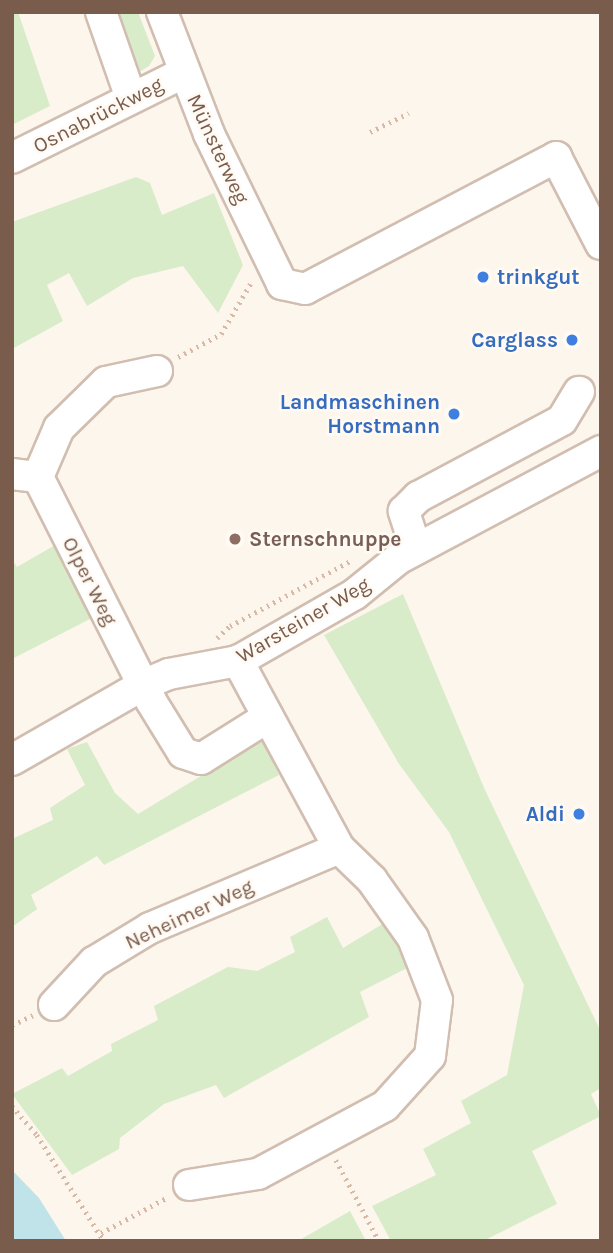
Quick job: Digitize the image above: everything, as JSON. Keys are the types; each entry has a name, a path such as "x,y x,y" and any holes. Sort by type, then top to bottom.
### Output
{"street":[{"path":"101,12 131,98"},
{"name":"Münsterweg","path":"162,12 183,73 282,284 305,289 556,158 601,243"},
{"name":"Osnabrückweg","path":"12,158 183,73"},
{"name":"Olper Weg","path":"157,371 106,382 59,428 25,475 183,754 201,759 268,717"},
{"path":"416,549 404,511 418,496 562,419 579,392"},
{"name":"Warsteiner Weg","path":"12,760 144,685 169,674 238,661 355,594 416,549 601,451"},
{"path":"189,1185 258,1174 385,1106 430,1056 437,1000 413,938 372,880 340,848 238,661"},
{"name":"Neheimer Weg","path":"54,1005 94,962 150,928 340,848"}],"path":[{"path":"370,132 409,113"},
{"path":"157,371 222,334 243,302 265,250"},
{"path":"12,1106 37,1135 104,1241"},
{"path":"323,1138 379,1241"},
{"path":"101,1233 189,1185"}],"green space":[{"path":"12,12 18,12 50,106 12,125"},
{"path":"105,12 138,12 155,56 149,66 136,74"},
{"path":"136,177 150,183 162,215 214,193 243,265 218,313 183,266 133,278 87,306 69,273 47,285 63,321 12,349 12,222"},
{"path":"57,544 90,619 12,659 12,559 17,567"},
{"path":"403,594 485,790 601,1032 601,1088 591,1094 601,1116 532,1151 557,1204 483,1241 391,1241 372,1206 436,1175 423,1149 471,1123 461,1101 507,1075 524,985 449,832 399,764 324,635"},
{"path":"262,739 279,775 104,865 97,856 31,895 37,909 12,927 12,839 53,820 50,808 85,785 67,749 87,742 115,793 138,814"},
{"path":"327,917 343,948 389,920 413,965 360,992 369,1017 224,1098 216,1085 164,1104 120,1138 119,1149 72,1175 12,1094 62,1068 68,1076 112,1051 111,1044 158,1020 154,1006 228,967 257,971 295,952 290,937"},
{"path":"350,1211 366,1241 298,1241"}],"water":[{"path":"12,1170 39,1198 66,1241 12,1241"}],"place":[{"name":"trinkgut","path":"483,277"},
{"name":"Carglass","path":"572,340"},
{"name":"Landmaschinen Horstmann","path":"454,414"},
{"name":"Sternschnuppe","path":"235,539"},
{"name":"Aldi","path":"579,814"}]}
